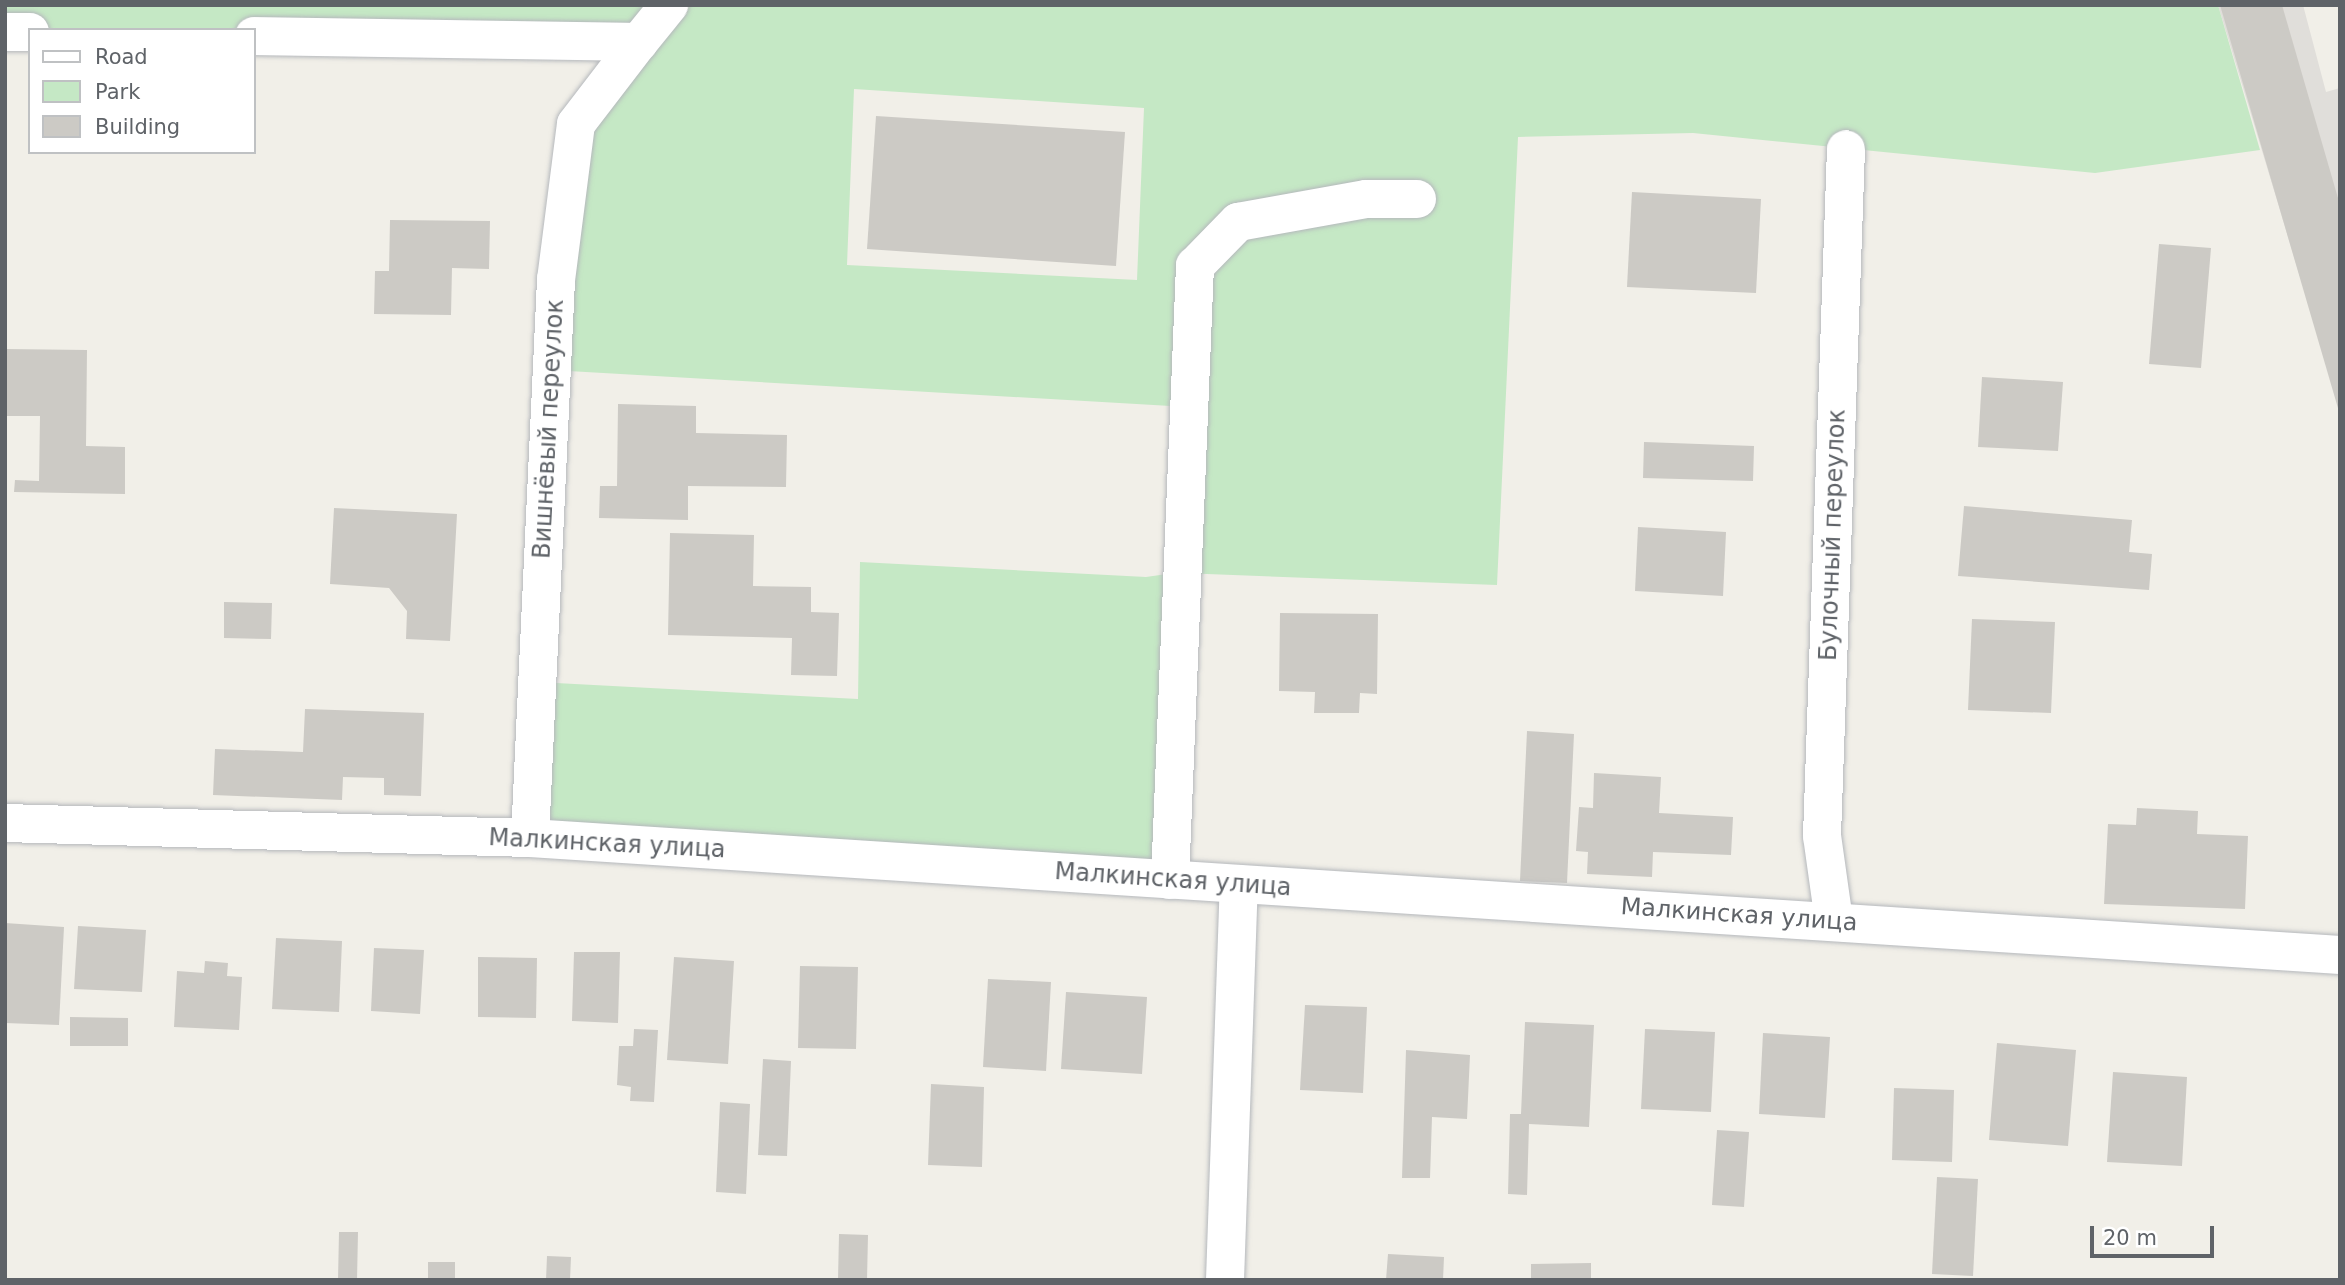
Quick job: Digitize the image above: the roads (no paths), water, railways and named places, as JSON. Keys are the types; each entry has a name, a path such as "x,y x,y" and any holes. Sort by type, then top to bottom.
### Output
{"street":[{"name":"Вишнёвый переулок","path":"530,838 555,280 576,124 668,5"},
{"path":"5,32 28,32"},
{"path":"256,36 639,42"},
{"name":"Булочный переулок","path":"1834,921 1822,836 1846,149"},
{"path":"1170,880 1195,266 1238,222 1366,199 1417,199"},
{"name":"Малкинская улица","path":"5,823 530,838 2340,955"},
{"path":"1225,1280 1240,884"}]}
